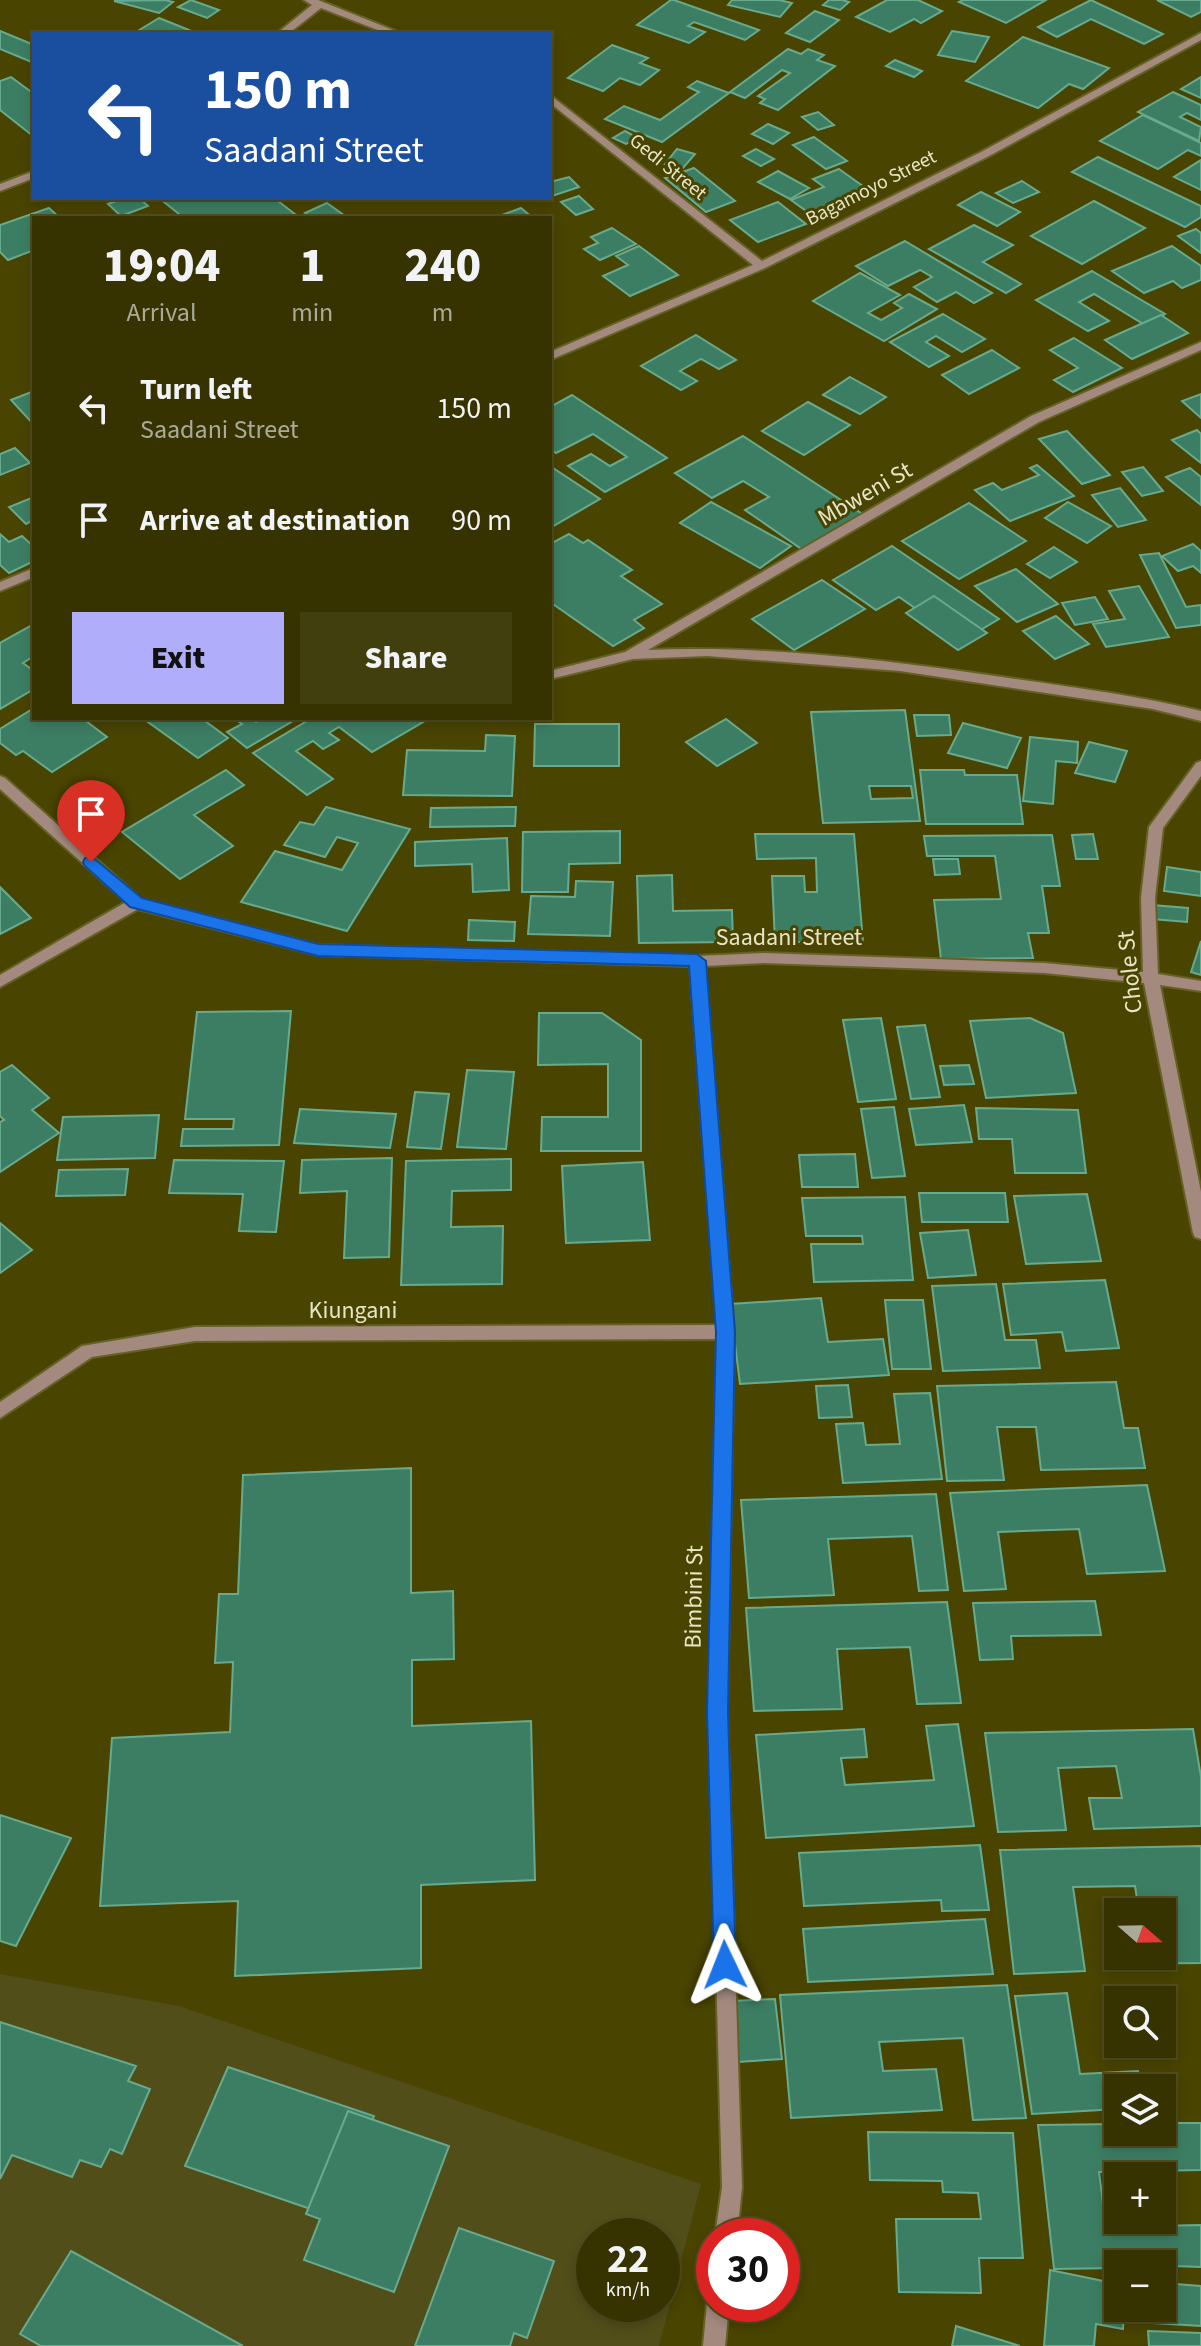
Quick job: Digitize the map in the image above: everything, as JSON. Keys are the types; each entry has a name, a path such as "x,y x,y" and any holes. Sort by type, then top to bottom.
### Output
{"street":[{"path":"283,32 314,2 393,32"},
{"name":"Bagamoyo Street","path":"552,355 761,266 985,154 1201,36"},
{"name":"Gedi Street","path":"552,100 761,266"},
{"path":"0,188 32,175"},
{"name":"Mbweni St","path":"552,674 630,655 1035,419 1201,346"},
{"path":"0,587 32,573"},
{"path":"630,655 707,652 900,667 1153,704 1201,716"},
{"name":"Chole St","path":"1201,766 1156,827 1148,898 1151,978 1201,1233"},
{"name":"Saadani Street","path":"0,781 136,903 318,950 697,961 764,958 997,966 1151,978 1201,986"},
{"path":"0,982 136,903"},
{"name":"Bimbini St","path":"697,961 726,1332 718,1712 732,2187 728,2218"},
{"name":"Kiungani","path":"0,1411 88,1351 195,1334 726,1332"},
{"path":"714,2346 716,2322"}],"shaded area":[{"path":"0,1974 179,2006 701,2184 680,2265 680,2218 576,2218 576,2322 665,2322 659,2346 0,2346"}],"building":[{"path":"191,0 219,10 207,18 178,7"},
{"path":"671,0 759,30 745,40 694,22 688,26 705,32 689,43 637,25"},
{"path":"732,0 792,3 780,17 728,5"},
{"path":"829,0 849,2 840,10 823,5"},
{"path":"887,0 918,0 942,11 921,23 914,19 890,32 856,17"},
{"path":"1046,0 1006,23 959,2"},
{"path":"1091,0 1163,34 1144,44 1091,19 1057,37 1038,27"},
{"path":"1157,0 1201,0 1201,12 1191,17"},
{"path":"114,1 173,2 159,13"},
{"path":"815,11 839,20 810,42 786,33"},
{"path":"159,18 194,32 136,32"},
{"path":"0,31 32,44 32,62 0,49"},
{"path":"952,31 989,37 975,62 938,55"},
{"path":"1023,37 1109,68 1083,89 1069,84 1038,108 966,81"},
{"path":"612,45 648,58 640,63 659,70 640,85 620,78 603,91 568,78"},
{"path":"788,49 801,54 808,49 824,55 817,60 835,66 778,110 760,103 765,99 758,96 790,73 782,70 745,98 730,92"},
{"path":"895,60 922,71 914,77 886,66"},
{"path":"11,77 32,93 32,135 0,110 0,81"},
{"path":"1201,77 1201,98 1181,89"},
{"path":"697,81 729,93 662,142 605,119 624,106 660,120 699,92 688,87"},
{"path":"1173,92 1201,105 1201,120 1187,113 1180,117 1201,127 1199,141 1138,112"},
{"path":"818,112 834,125 818,130 802,117"},
{"path":"1143,115 1201,143 1201,156 1188,150 1158,169 1100,141"},
{"path":"768,124 789,133 773,144 752,134"},
{"path":"625,131 638,138 626,144 613,138"},
{"path":"814,137 847,161 826,169 793,145"},
{"path":"677,149 695,154 683,168 665,164"},
{"path":"756,149 774,159 761,166 743,156"},
{"path":"1098,157 1201,206 1201,217 1185,227 1072,172"},
{"path":"1201,160 1201,190 1174,177"},
{"path":"694,168 735,201 706,212 665,178"},
{"path":"839,169 874,194 816,218 791,200 824,187 813,179"},
{"path":"778,171 809,188 790,199 758,182"},
{"path":"569,177 579,187 552,196 552,181"},
{"path":"1022,181 1039,192 1013,203 996,193"},
{"path":"981,192 1020,212 997,226 958,205"},
{"path":"579,196 593,209 576,215 561,202"},
{"path":"119,200 141,200 148,206 121,216 108,204"},
{"path":"162,200 277,200 297,216 182,216"},
{"path":"1094,201 1145,228 1082,264 1031,236"},
{"path":"778,202 806,224 758,242 730,220"},
{"path":"327,203 345,216 309,216 305,213"},
{"path":"49,208 58,216 32,216 32,251 8,260 0,252 0,225"},
{"path":"521,208 531,216 503,216"},
{"path":"974,225 1013,245 983,262 1021,284 1006,293 929,249"},
{"path":"612,228 636,244 600,260 584,249 598,243 591,237"},
{"path":"1196,229 1201,233 1201,253 1178,236"},
{"path":"905,241 992,293 974,303 956,292 937,302 914,287 932,277 920,270 888,286 856,266"},
{"path":"639,246 678,275 630,296 603,276 628,265 616,256"},
{"path":"1172,246 1201,266 1201,280 1182,288 1173,281 1144,293 1112,271"},
{"path":"1092,271 1165,314 1145,325 1094,294 1079,302 1109,321 1088,331 1036,300"},
{"path":"860,273 900,295 868,313 881,320 902,308 894,303 909,294 937,309 884,341 813,301"},
{"path":"943,314 985,339 962,352 936,336 926,342 949,356 929,367 890,342"},
{"path":"1161,315 1188,333 1132,359 1105,340"},
{"path":"696,335 736,360 719,369 701,359 680,371 697,381 681,390 641,366"},
{"path":"1074,338 1122,368 1073,392 1054,380 1078,368 1050,350"},
{"path":"992,350 1019,368 969,394 942,375"},
{"path":"850,377 886,397 860,414 823,395"},
{"path":"32,392 32,423 11,400"},
{"path":"1201,394 1201,418 1182,401"},
{"path":"572,395 667,458 605,492 568,466 591,454 610,466 627,457 593,434 556,453 552,450 552,406"},
{"path":"808,402 850,425 804,455 762,431"},
{"path":"1197,430 1201,434 1201,463 1172,440"},
{"path":"1067,431 1110,475 1082,484 1039,439"},
{"path":"743,436 864,515 803,550 745,510 769,497 743,481 712,498 675,473"},
{"path":"15,448 30,463 0,475 0,454"},
{"path":"1037,465 1074,496 1010,521 975,490 993,483 1002,490 1039,475 1030,468"},
{"path":"552,467 600,499 552,527"},
{"path":"1143,467 1163,491 1142,496 1122,472"},
{"path":"1190,468 1201,477 1201,505 1166,477"},
{"path":"1120,488 1146,520 1118,527 1092,495"},
{"path":"32,498 32,521 26,524 9,507"},
{"path":"711,502 791,546 760,568 680,523"},
{"path":"1068,502 1111,526 1087,543 1045,518"},
{"path":"969,503 1026,541 959,579 902,541"},
{"path":"0,534 9,542 22,536 32,545 32,562 9,573 0,565"},
{"path":"569,534 583,543 588,540 632,570 621,576 662,604 634,620 644,628 613,646 552,603 552,543"},
{"path":"1193,544 1201,551 1201,573 1193,566 1178,571 1162,556"},
{"path":"892,546 999,619 962,641 899,597 876,610 833,580"},
{"path":"1054,547 1077,562 1050,578 1027,564"},
{"path":"1159,553 1186,607 1201,605 1201,625 1176,628 1140,555"},
{"path":"1016,569 1058,604 1017,622 975,586"},
{"path":"822,580 865,609 794,650 752,619"},
{"path":"1139,586 1169,637 1106,647 1093,624 1125,619 1109,591"},
{"path":"934,596 987,633 958,650 906,613"},
{"path":"1095,597 1108,619 1075,625 1062,603"},
{"path":"1056,616 1089,644 1055,659 1023,631"},
{"path":"32,625 32,657 23,663 32,670 32,690 0,709 0,643"},
{"path":"32,709 32,720 87,720 107,737 52,772 23,751 16,755 0,743 0,729"},
{"path":"905,710 920,821 823,823 811,712","holes":["869,786 911,786 913,798 871,799"]},
{"path":"914,715 949,715 951,735 917,736"},
{"path":"726,719 757,743 717,766 686,742"},
{"path":"204,720 228,738 198,758 148,722"},
{"path":"237,720 295,720 247,748 227,732 242,724"},
{"path":"309,720 423,722 372,752 339,727 329,733 339,740 323,749 313,741 296,751 333,779 307,795 253,753"},
{"path":"963,723 1021,738 1007,768 948,753"},
{"path":"535,724 619,724 619,766 534,766"},
{"path":"486,735 515,736 512,796 403,795 407,750 485,751"},
{"path":"1030,737 1078,742 1077,763 1056,761 1053,804 1023,801"},
{"path":"1089,742 1127,751 1115,782 1075,773"},
{"path":"226,770 244,785 194,815 233,846 180,879 122,832"},
{"path":"920,770 964,770 965,775 1017,775 1023,824 926,824"},
{"path":"326,807 410,829 347,931 241,902 275,851 342,870 358,843 337,837 325,857 284,845 300,822 314,825"},
{"path":"516,807 515,826 430,827 431,808"},
{"path":"620,831 620,863 569,864 568,892 522,892 523,832"},
{"path":"755,834 854,834 863,942 775,942 772,876 804,876 805,892 817,892 816,858 757,859"},
{"path":"1093,834 1098,859 1076,859 1072,835"},
{"path":"1052,835 1060,886 1042,886 1049,933 1028,933 1033,958 941,959 934,900 1001,899 995,856 927,856 924,836"},
{"path":"507,838 509,890 473,892 472,864 415,866 415,842"},
{"path":"933,859 958,859 960,874 935,875"},
{"path":"1167,867 1201,872 1201,896 1164,891"},
{"path":"672,875 673,911 732,910 733,942 639,943 637,876"},
{"path":"576,881 613,882 610,936 528,934 531,896 575,897"},
{"path":"0,887 31,918 0,934"},
{"path":"1152,905 1188,908 1187,922 1152,919"},
{"path":"469,920 515,922 514,941 468,940"},
{"path":"1201,941 1201,975 1191,972"},
{"path":"291,1011 279,1145 181,1146 183,1129 233,1129 234,1119 185,1119 197,1012"},
{"path":"539,1013 602,1013 641,1040 641,1151 541,1151 542,1117 608,1117 608,1064 538,1065"},
{"path":"881,1018 896,1099 858,1102 843,1020"},
{"path":"1030,1018 1063,1033 1076,1093 986,1098 970,1021"},
{"path":"925,1025 940,1097 911,1099 897,1027"},
{"path":"12,1065 49,1098 32,1110 59,1133 0,1172 0,1122 4,1120 0,1116 0,1072"},
{"path":"969,1065 974,1084 944,1085 940,1066"},
{"path":"467,1070 514,1072 506,1149 457,1147"},
{"path":"415,1092 449,1094 441,1149 407,1147"},
{"path":"964,1105 972,1142 916,1145 909,1109"},
{"path":"894,1107 905,1176 872,1178 861,1109"},
{"path":"976,1108 1078,1110 1086,1173 1015,1173 1012,1139 979,1139"},
{"path":"300,1109 396,1114 390,1148 294,1143"},
{"path":"159,1115 155,1158 57,1160 63,1117"},
{"path":"855,1154 858,1187 802,1187 799,1155"},
{"path":"392,1158 389,1257 344,1258 347,1191 300,1193 302,1160"},
{"path":"511,1159 511,1190 452,1191 451,1227 503,1226 502,1284 401,1285 406,1161"},
{"path":"174,1160 284,1161 276,1232 239,1231 243,1194 169,1193"},
{"path":"643,1162 650,1240 566,1243 562,1166"},
{"path":"128,1169 125,1195 56,1196 59,1170"},
{"path":"919,1193 1005,1193 1008,1222 922,1222"},
{"path":"1087,1194 1101,1261 1026,1264 1014,1196"},
{"path":"905,1197 913,1280 814,1282 811,1244 863,1244 862,1236 806,1236 802,1198"},
{"path":"0,1223 32,1250 0,1273"},
{"path":"968,1230 976,1275 928,1278 920,1233"},
{"path":"1105,1280 1119,1348 1066,1351 1062,1332 1011,1335 1003,1284"},
{"path":"996,1284 1005,1340 1036,1340 1040,1368 943,1371 932,1286"},
{"path":"821,1298 828,1342 883,1339 889,1375 740,1384 730,1304"},
{"path":"885,1300 923,1300 931,1369 892,1369"},
{"path":"1116,1382 1124,1428 1138,1428 1145,1468 1041,1470 1036,1427 997,1427 1004,1480 947,1481 937,1386"},
{"path":"848,1385 852,1417 819,1418 816,1386"},
{"path":"930,1393 942,1479 843,1483 836,1424 863,1423 866,1445 900,1444 894,1394"},
{"path":"411,1468 411,1593 453,1591 454,1659 412,1660 412,1726 531,1721 535,1880 421,1885 421,1968 235,1976 238,1901 100,1906 112,1738 230,1732 233,1662 215,1663 219,1594 238,1594 243,1475"},
{"path":"1147,1485 1165,1571 1087,1574 1079,1529 998,1532 1006,1589 964,1591 950,1493"},
{"path":"936,1494 948,1590 919,1591 912,1536 828,1539 834,1595 749,1598 741,1500"},
{"path":"1095,1601 1101,1635 1011,1636 1013,1659 980,1660 973,1603"},
{"path":"947,1602 961,1703 917,1704 910,1647 837,1649 842,1709 754,1711 746,1608"},
{"path":"958,1724 974,1826 766,1838 756,1735 864,1729 867,1757 841,1758 845,1785 934,1780 926,1726"},
{"path":"1193,1729 1201,1777 1201,1826 1094,1829 1089,1798 1122,1798 1116,1766 1058,1768 1066,1830 998,1832 985,1733"},
{"path":"0,1815 71,1838 16,1946 0,1941"},
{"path":"980,1845 989,1910 942,1911 941,1900 804,1906 799,1853"},
{"path":"1201,1846 1201,1963 1176,1963 1176,1898 1137,1898 1135,1886 1073,1887 1085,1971 1014,1974 1000,1850"},
{"path":"985,1919 993,1974 808,1982 803,1929"},
{"path":"1007,1985 1026,2118 973,2120 963,2038 879,2042 883,2071 936,2069 942,2110 791,2118 780,1995"},
{"path":"1067,1993 1080,2074 1138,2071 1139,2074 1104,2074 1104,2110 1032,2114 1015,1996"},
{"path":"775,1999 782,2059 738,2062 731,2001"},
{"path":"0,2022 136,2066 128,2081 150,2089 122,2154 110,2149 101,2167 80,2160 72,2177 12,2155 0,2179"},
{"path":"228,2067 374,2116 334,2217 185,2166"},
{"path":"348,2111 449,2146 394,2292 304,2260 320,2219 306,2214"},
{"path":"1176,2123 1201,2123 1201,2170 1176,2170 1176,2162 1104,2162 1104,2172 1099,2172 1104,2234 1176,2234 1176,2226 1201,2225 1201,2267 1176,2266 1176,2250 1104,2250 1104,2268 1054,2269 1038,2125 1104,2124 1104,2146 1176,2146"},
{"path":"868,2132 1013,2133 1023,2258 979,2258 981,2293 899,2292 896,2219 981,2219 978,2193 943,2192 942,2181 870,2180"},
{"path":"459,2228 554,2261 527,2338 514,2333 510,2346 415,2346"},
{"path":"71,2251 243,2346 41,2346 20,2334"},
{"path":"1050,2270 1104,2281 1104,2322 1123,2322 1123,2329 1096,2324 1094,2346 1044,2346"},
{"path":"1176,2284 1201,2286 1201,2326 1138,2322 1176,2322"},
{"path":"956,2326 1020,2346 952,2346"},
{"path":"1148,2331 1201,2333 1201,2346 1149,2346"}],"route":[{"path":"91,862 136,903 318,950 697,961 726,1332 718,1712 725,1965"}]}
